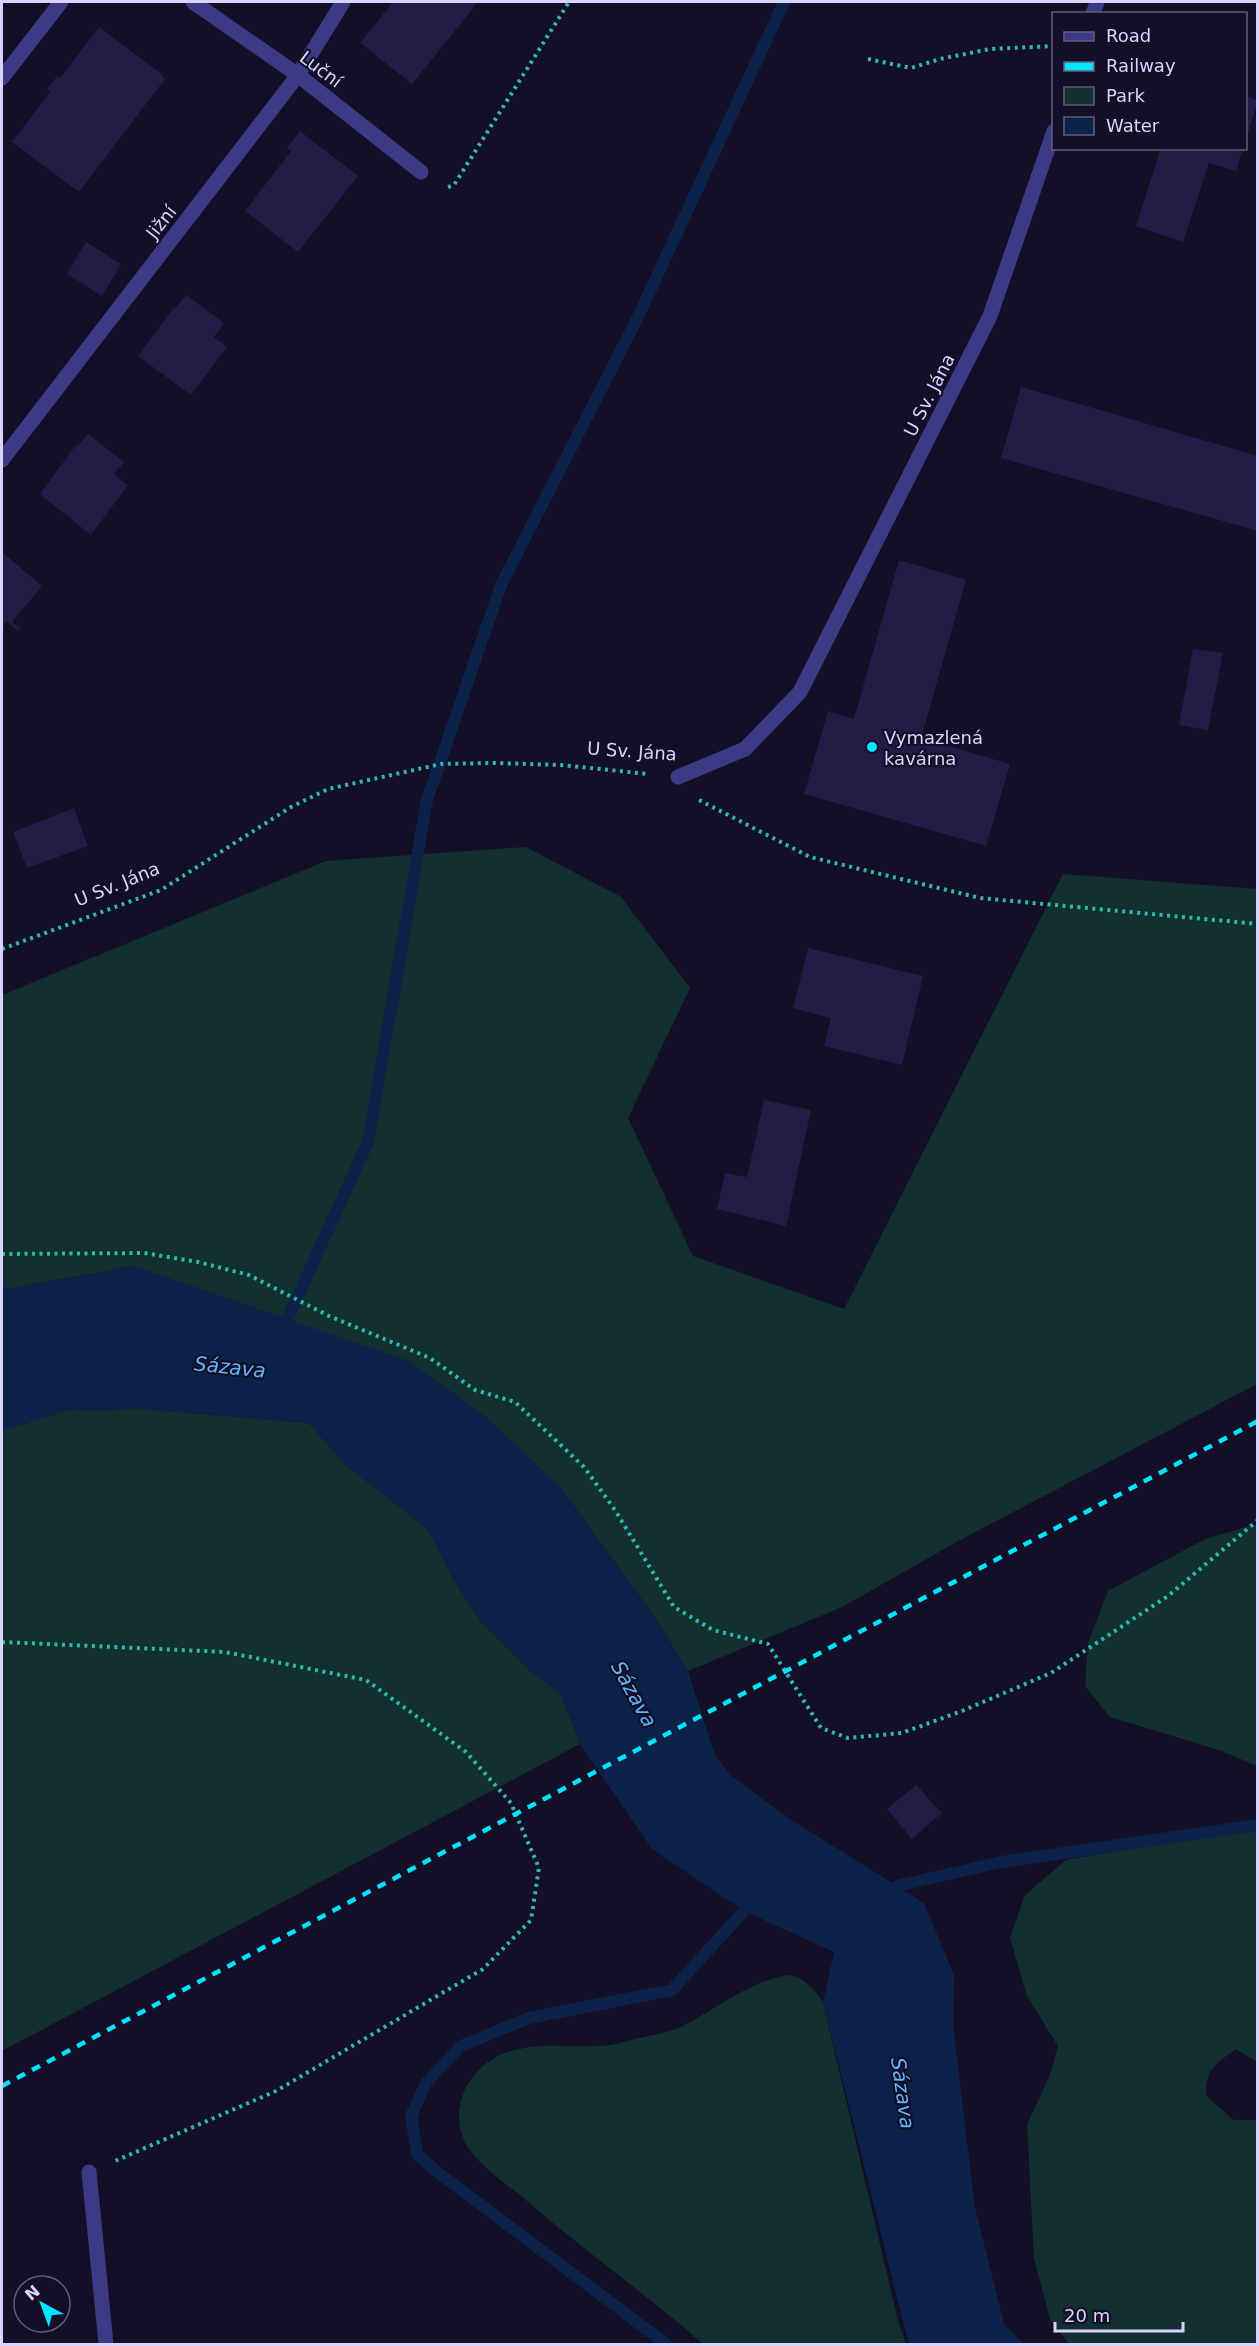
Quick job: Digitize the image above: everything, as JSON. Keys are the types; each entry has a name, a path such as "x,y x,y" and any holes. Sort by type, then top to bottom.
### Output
{"street":[{"path":"2,78 61,2"},
{"name":"Luční","path":"193,2 298,75 421,172"},
{"name":"Jižní","path":"2,460 298,75 343,2"},
{"name":"U Sv. Jána","path":"678,777 745,749 801,692 990,316 1052,134"},
{"path":"89,2172 106,2344"}],"path":[{"path":"421,172 447,187 454,185 569,2"},
{"path":"868,59 911,68 990,49 1052,46"},
{"name":"U Sv. Jána","path":"2,949 161,890 291,807 328,789 441,764 561,765 678,777"},
{"path":"678,777 693,797 810,856 980,898 1257,924"},
{"path":"2,1254 144,1253 198,1262 249,1275 329,1316 430,1358 475,1390 515,1402 584,1467 615,1510 674,1607 712,1630 768,1644 821,1728 848,1738 902,1733 962,1711 1051,1673 1168,1596 1257,1520"},
{"path":"2,1642 225,1652 366,1680 466,1752 511,1803 539,1868 531,1920 483,1969 276,2091 89,2172"}],"green space":[{"path":"526,847 621,897 690,988 628,1118 693,1256 844,1309 1063,874 1257,889 1257,1384 962,1539 842,1607 688,1671 653,1615 560,1487 134,1266 2,1290 2,995 326,861"},
{"path":"143,1409 309,1423 347,1466 428,1529 452,1577 481,1621 527,1668 561,1694 580,1744 2,2051 2,1431 67,1410"},
{"path":"1257,1524 1257,1766 1219,1750 1110,1717 1085,1686 1088,1643 1108,1591 1205,1539"},
{"path":"1235,1827 1257,1829 1257,2062 1236,2049 1218,2063 1210,2073 1206,2095 1233,2120 1257,2120 1257,2344 1069,2344 1050,2319 1034,2258 1027,2125 1050,2075 1058,2046 1027,1996 1010,1938 1025,1895 1066,1860 1168,1842"},
{"path":"789,1975 808,1984 823,2002 898,2321 906,2344 703,2344 491,2172 472,2153 461,2133 460,2106 470,2081 488,2062 500,2055 524,2048 609,2045 667,2032 683,2026 747,1989 774,1978"}],"water":[{"name":"Sázava","path":"134,1266 409,1361 485,1416 560,1487 653,1615 688,1671 715,1755 730,1775 790,1819 924,1903 954,1975 953,2025 975,2208 1004,2324 1024,2344 911,2344 908,2341 823,2002 834,1952 744,1911 652,1849 580,1744 561,1694 527,1668 481,1621 452,1577 428,1529 347,1466 309,1423 143,1409 67,1410 2,1431 2,1290"}],"building":[{"path":"393,2 478,2 412,84 360,43"},
{"path":"99,27 163,75 161,76 165,79 79,192 8,139 13,141 50,92 47,89 58,75 60,78"},
{"path":"1247,96 1258,100 1247,137"},
{"path":"300,131 358,176 298,252 245,211 291,151 287,148"},
{"path":"1160,150 1242,150 1236,171 1209,163 1183,242 1136,226"},
{"path":"86,242 121,264 102,296 67,274"},
{"path":"186,295 224,323 214,337 227,347 191,395 138,356 174,307 175,309"},
{"path":"1021,387 1258,456 1258,531 1001,458"},
{"path":"88,434 124,462 114,474 128,485 91,535 40,494 76,445 78,446"},
{"path":"2,552 42,586 12,622 20,629 19,631 6,621 2,627"},
{"path":"899,560 966,580 921,738 1010,764 986,846 804,794 828,711 854,719"},
{"path":"1193,649 1223,653 1208,730 1179,725"},
{"path":"74,808 88,846 27,868 13,832"},
{"path":"808,948 923,976 902,1065 824,1046 831,1018 793,1008"},
{"path":"764,1100 811,1110 786,1226 717,1209 725,1173 747,1177"},
{"path":"916,1785 942,1813 912,1839 887,1809"}],"waterway":[{"path":"281,1333 368,1142 427,800 501,585 637,319 784,2"},
{"path":"887,1896 897,1886 1001,1862 1258,1825"},
{"path":"666,2344 436,2171 417,2154 411,2116 426,2083 461,2046 529,2018 672,1990 755,1899"}],"railway":[{"path":"2,2086 1258,1421"}],"place":[{"name":"Vymazlená kavárna","path":"872,747"}]}
